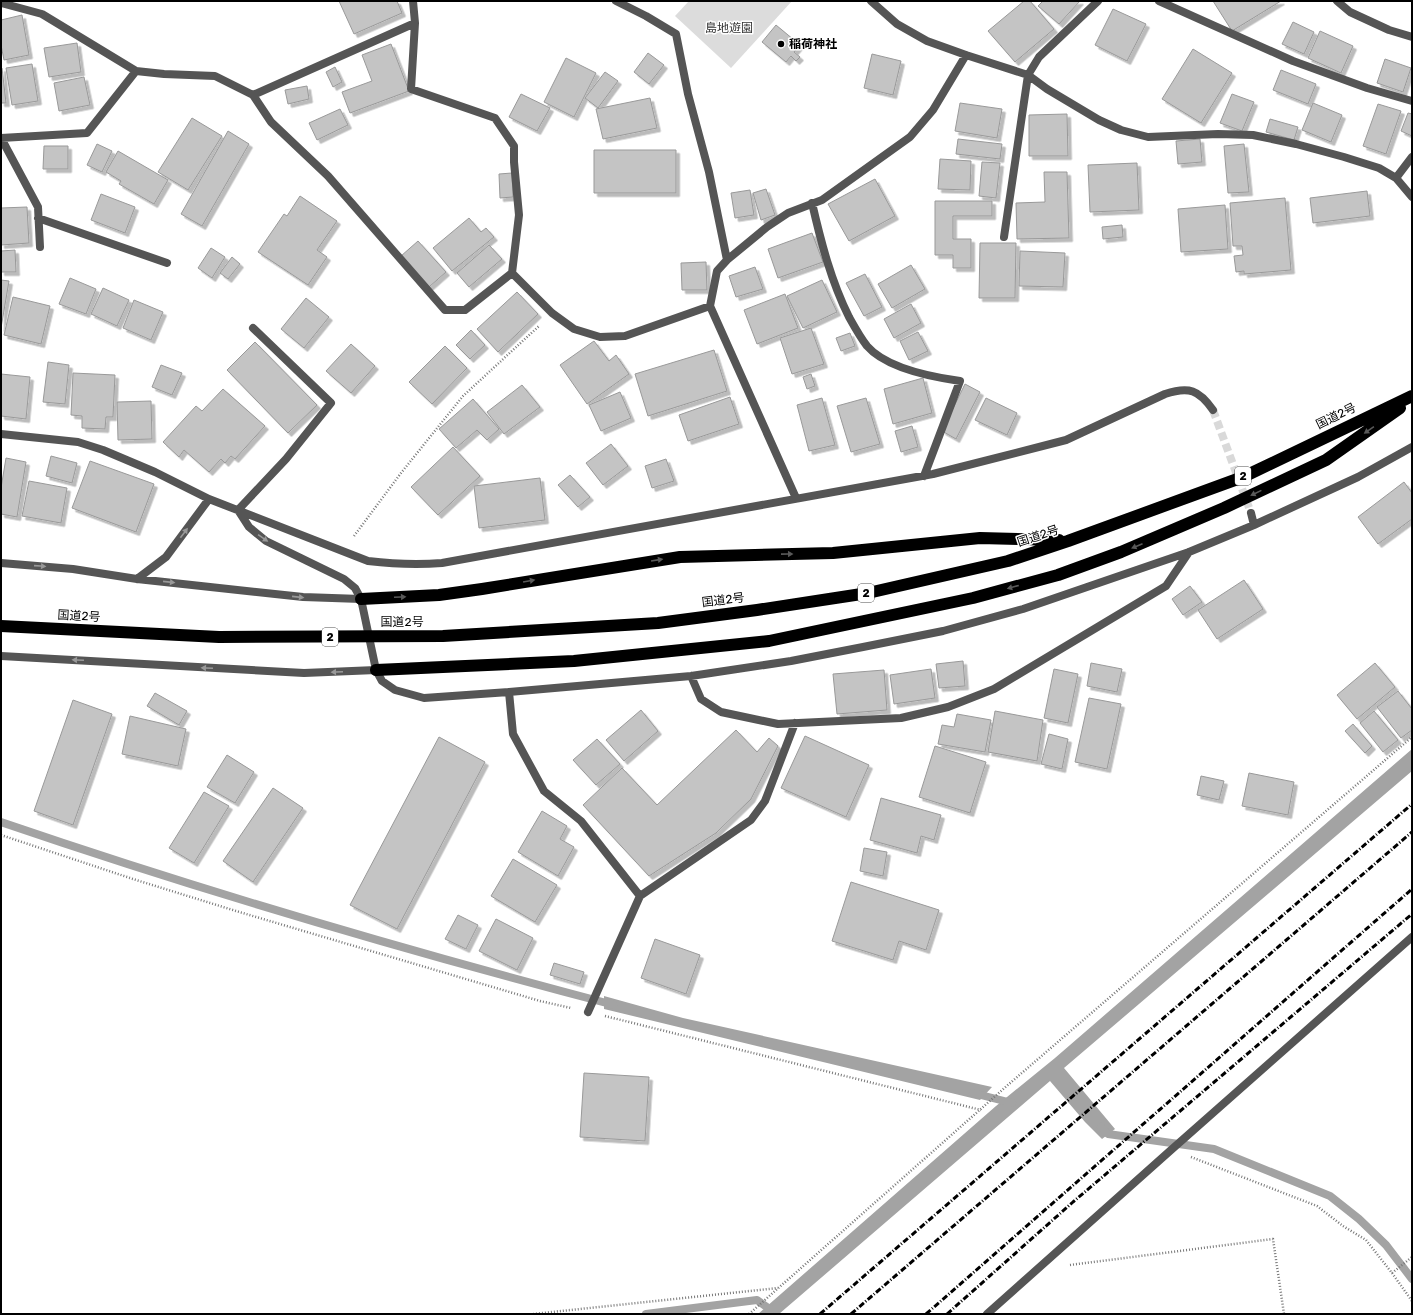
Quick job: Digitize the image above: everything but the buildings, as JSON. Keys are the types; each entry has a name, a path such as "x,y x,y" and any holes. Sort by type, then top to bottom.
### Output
{"highway":[{"name":"国道2号","path":"1,626 219,637 442,636 658,622 757,610 868,593 1008,561 1068,541 1243,477 1412,396"},
{"path":"376,670 574,661 769,640 973,598 1058,575 1114,555 1224,508 1326,460 1412,399"},
{"path":"361,598 439,595 680,557 832,553 980,538 1068,541"}],"street":[{"path":"1,3 42,14 136,71 164,74 215,76 253,95 271,122 328,176 445,310 465,310 512,273 519,215 514,146 495,118 411,89 415,23 413,1"},
{"path":"616,1 646,16 676,34 688,94 709,172 727,260"},
{"path":"871,1 897,24 927,41 966,56 1028,75 1047,89 1099,120 1121,130 1148,137 1218,134 1253,135 1296,144 1379,168 1396,178 1412,197"},
{"path":"1004,237 1028,75 1040,58 1098,1"},
{"path":"1159,1 1293,61 1367,88 1412,101"},
{"path":"1337,1 1350,12 1389,30 1412,37"},
{"path":"253,95 415,23"},
{"path":"796,498 710,306 717,271 727,260 767,227 788,213 822,200 910,137 933,110 966,56"},
{"path":"40,248 38,207 1,138 87,133 136,71"},
{"path":"1396,178 1412,157"},
{"path":"812,203 820,238 834,282 843,305 867,346 880,356 898,366 935,377 960,381 924,476"},
{"path":"38,218 167,263"},
{"path":"512,273 552,313 574,329 600,337 625,336 710,306"},
{"path":"238,510 286,458 331,403 253,328"},
{"path":"1,434 78,442 103,450 155,472 238,510 368,561 409,564 442,563 924,476 1066,440 1178,389 1188,389 1198,394 1207,401 1213,410"},
{"path":"238,510 248,527 266,541 344,579 355,588 361,598 376,670 382,681 395,690 424,698 691,676 863,647 943,630 1023,609 1189,552 1254,525 1358,476 1412,447"},
{"path":"137,579 166,557 209,498"},
{"path":"1250,513 1254,525"},
{"path":"691,676 701,698 721,712 778,724 901,718 948,707 994,689 1166,586 1189,552"},
{"path":"1,563 72,569 137,579 303,598 361,598"},
{"path":"1,656 304,673 376,670"},
{"path":"509,692 513,734 544,791 581,821 640,896"},
{"path":"590,1010 640,896 751,820 765,801 795,723"},
{"path":"988,1314 1197,1126 1412,937"}],"path":[{"path":"343,550 401,473 463,396 552,313"},
{"path":"749,1314 1009,1084 1412,737"},
{"path":"1,835 133,879 236,911 532,998 590,1010 981,1110"},
{"path":"1172,1149 1317,1206 1343,1226 1366,1240 1392,1272 1412,1301"},
{"path":"1039,1269 1273,1239 1284,1314"},
{"path":"1392,1272 1412,1257"},
{"path":"533,1314 778,1288"}],"green space":[{"name":"島地遊園","path":"689,1 792,1 731,68 675,16"}],"shaded area":[{"path":"1412,749 1412,771 1064,1068 1115,1129 1102,1139 1085,1122 1050,1081 779,1314 758,1314 996,1106 1055,1058"},
{"path":"604,996 683,1018 992,1087 980,1100 604,1009"}],"waterway":[{"path":"1,822 229,896 383,942 614,1005"},
{"path":"973,1093 1012,1103"},
{"path":"1101,1127 1108,1134 1214,1149 1330,1196 1359,1219 1386,1245 1412,1279"},
{"path":"646,1314 757,1300 771,1310"}],"tunnel":[{"path":"1213,410 1251,513"}],"railway":[{"path":"820,1314 1412,804"},
{"path":"851,1314 1412,832"},
{"path":"926,1314 1412,889"},
{"path":"947,1314 1073,1202 1412,914"}],"place":[{"name":"稲荷神社","path":"781,44"}]}
